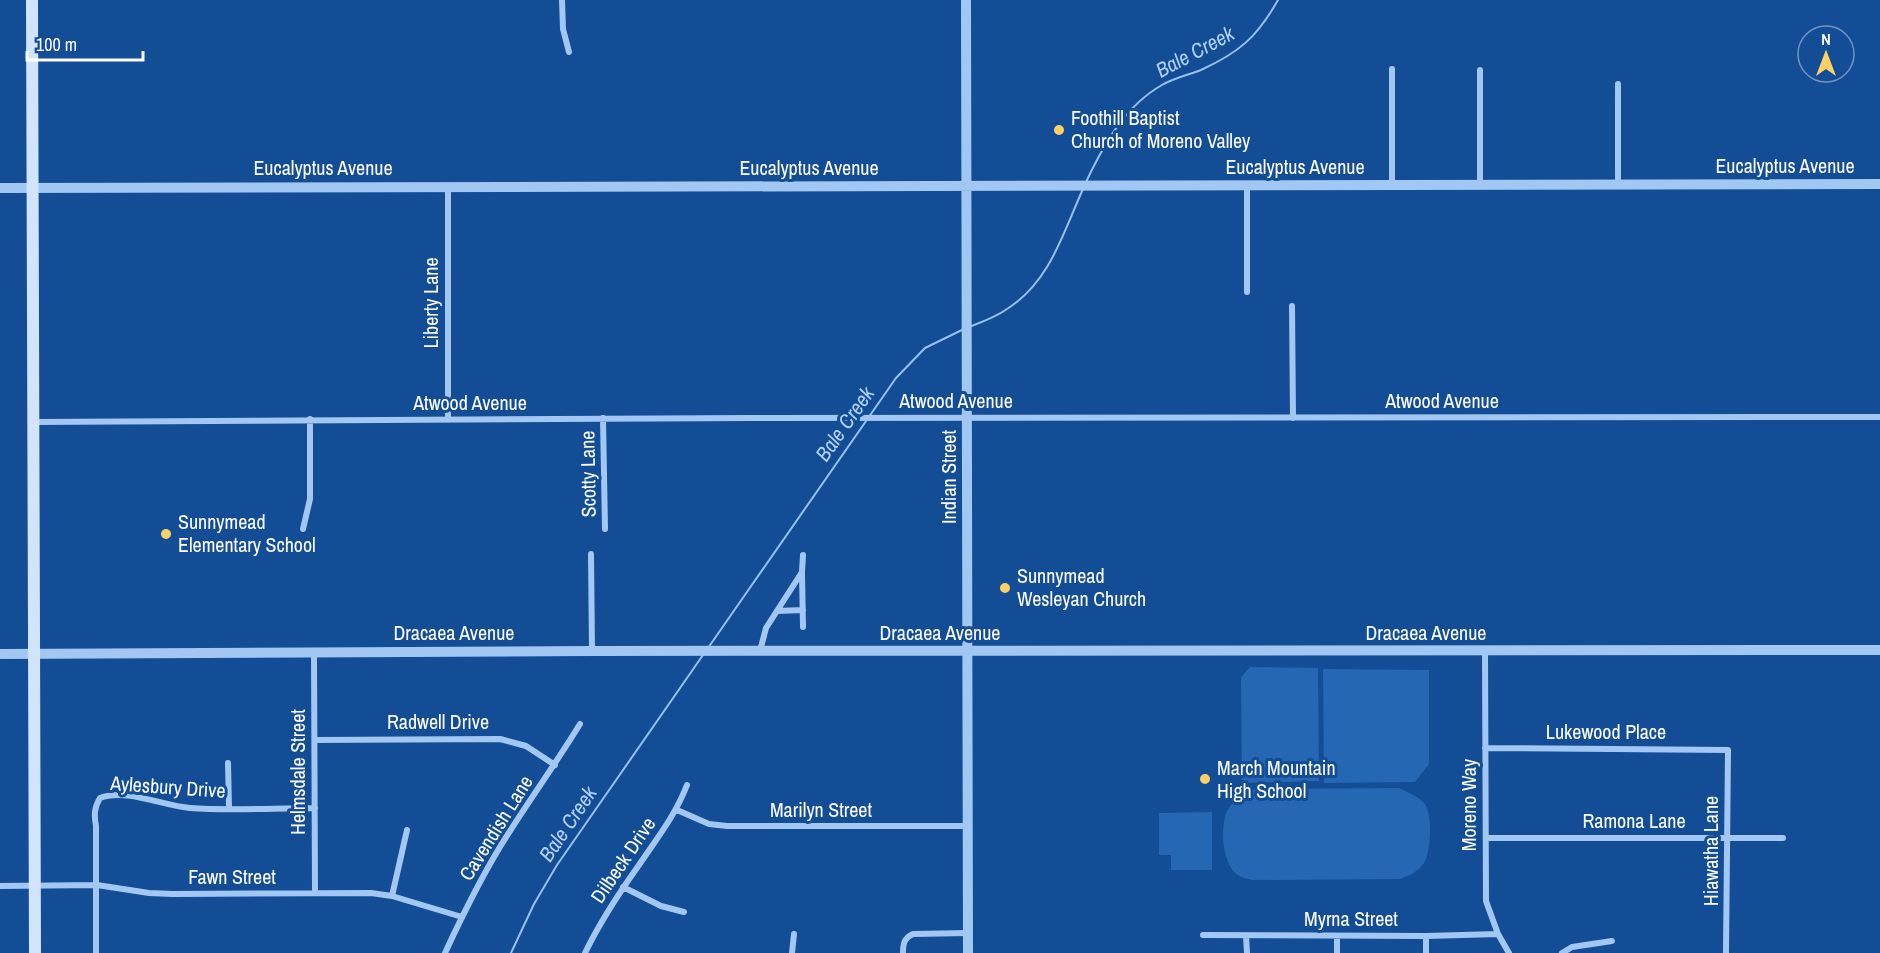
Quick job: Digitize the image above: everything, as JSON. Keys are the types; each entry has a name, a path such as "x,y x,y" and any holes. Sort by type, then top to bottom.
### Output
{"main road":[{"path":"32,0 35,953"}],"street":[{"path":"562,0 563,28 569,52"},
{"name":"Indian Street","path":"966,0 968,953"},
{"path":"1392,69 1392,185"},
{"path":"1480,70 1480,184"},
{"path":"1618,84 1618,184"},
{"name":"Eucalyptus Avenue","path":"0,188 1880,184"},
{"path":"1247,185 1247,292"},
{"name":"Liberty Lane","path":"448,186 448,420"},
{"path":"1292,306 1293,418"},
{"name":"Atwood Avenue","path":"32,422 603,418 1880,417"},
{"name":"Scotty Lane","path":"603,418 605,529"},
{"path":"303,529 310,499 310,419"},
{"path":"591,554 592,651"},
{"path":"803,555 803,627"},
{"path":"759,652 766,628 802,572"},
{"path":"777,610 803,610"},
{"name":"Dracaea Avenue","path":"0,654 1880,650"},
{"name":"Moreno Way","path":"1485,651 1486,901 1498,934 1509,953"},
{"name":"Helmsdale Street","path":"314,652 315,893"},
{"name":"Cavendish Lane","path":"445,953 508,833 555,765 580,723"},
{"name":"Radwell Drive","path":"315,740 500,739 526,746 555,765"},
{"name":"Lukewood Place","path":"1485,748 1728,750"},
{"name":"Hiawatha Lane","path":"1726,953 1728,750"},
{"path":"228,763 229,808"},
{"name":"Dilbeck Drive","path":"585,953 623,887 677,810 687,785"},
{"name":"Aylesbury Drive","path":"97,885 95,807 100,798 112,796 143,798 189,808 315,808"},
{"name":"Marilyn Street","path":"677,810 709,824 727,826 968,826"},
{"path":"392,896 408,830"},
{"name":"Ramona Lane","path":"1485,838 1783,838"},
{"path":"96,953 97,885"},
{"name":"Fawn Street","path":"0,886 97,885 149,893 173,894 371,893 392,896 462,917"},
{"path":"623,887 661,906 684,912"},
{"path":"903,953 906,937 913,934 968,933"},
{"path":"792,953 794,934"},
{"name":"Myrna Street","path":"1203,935 1498,934"},
{"path":"1246,936 1246,953"},
{"path":"1337,936 1337,953"},
{"path":"1426,936 1426,953"},
{"path":"1562,953 1572,947 1612,941"}],"shaded area":[{"path":"1250,667 1318,668 1319,781 1242,783 1241,677"},
{"path":"1323,669 1429,670 1429,764 1415,782 1324,783"},
{"path":"1399,788 1416,796 1424,803 1430,824 1428,850 1424,863 1417,871 1407,876 1400,879 1253,880 1239,876 1229,864 1223,835 1225,816 1233,803 1254,789"},
{"path":"1212,812 1212,870 1171,870 1171,855 1159,855 1159,813"}],"waterway":[{"name":"Bale Creek","path":"1086,182 1108,140 1137,104 1162,85 1201,70 1237,50 1255,34 1278,0"},
{"name":"Bale Creek","path":"969,327 1003,312 1022,298 1034,285 1054,255 1083,189"},
{"name":"Bale Creek","path":"708,648 896,378 925,348 964,329"},
{"name":"Bale Creek","path":"511,953 534,904 557,865 703,655"}],"place":[{"name":"Foothill Baptist Church of Moreno Valley","path":"1059,130"},
{"name":"Sunnymead Elementary School","path":"166,534"},
{"name":"Sunnymead Wesleyan Church","path":"1005,588"},
{"name":"March Mountain High School","path":"1205,779"}]}
